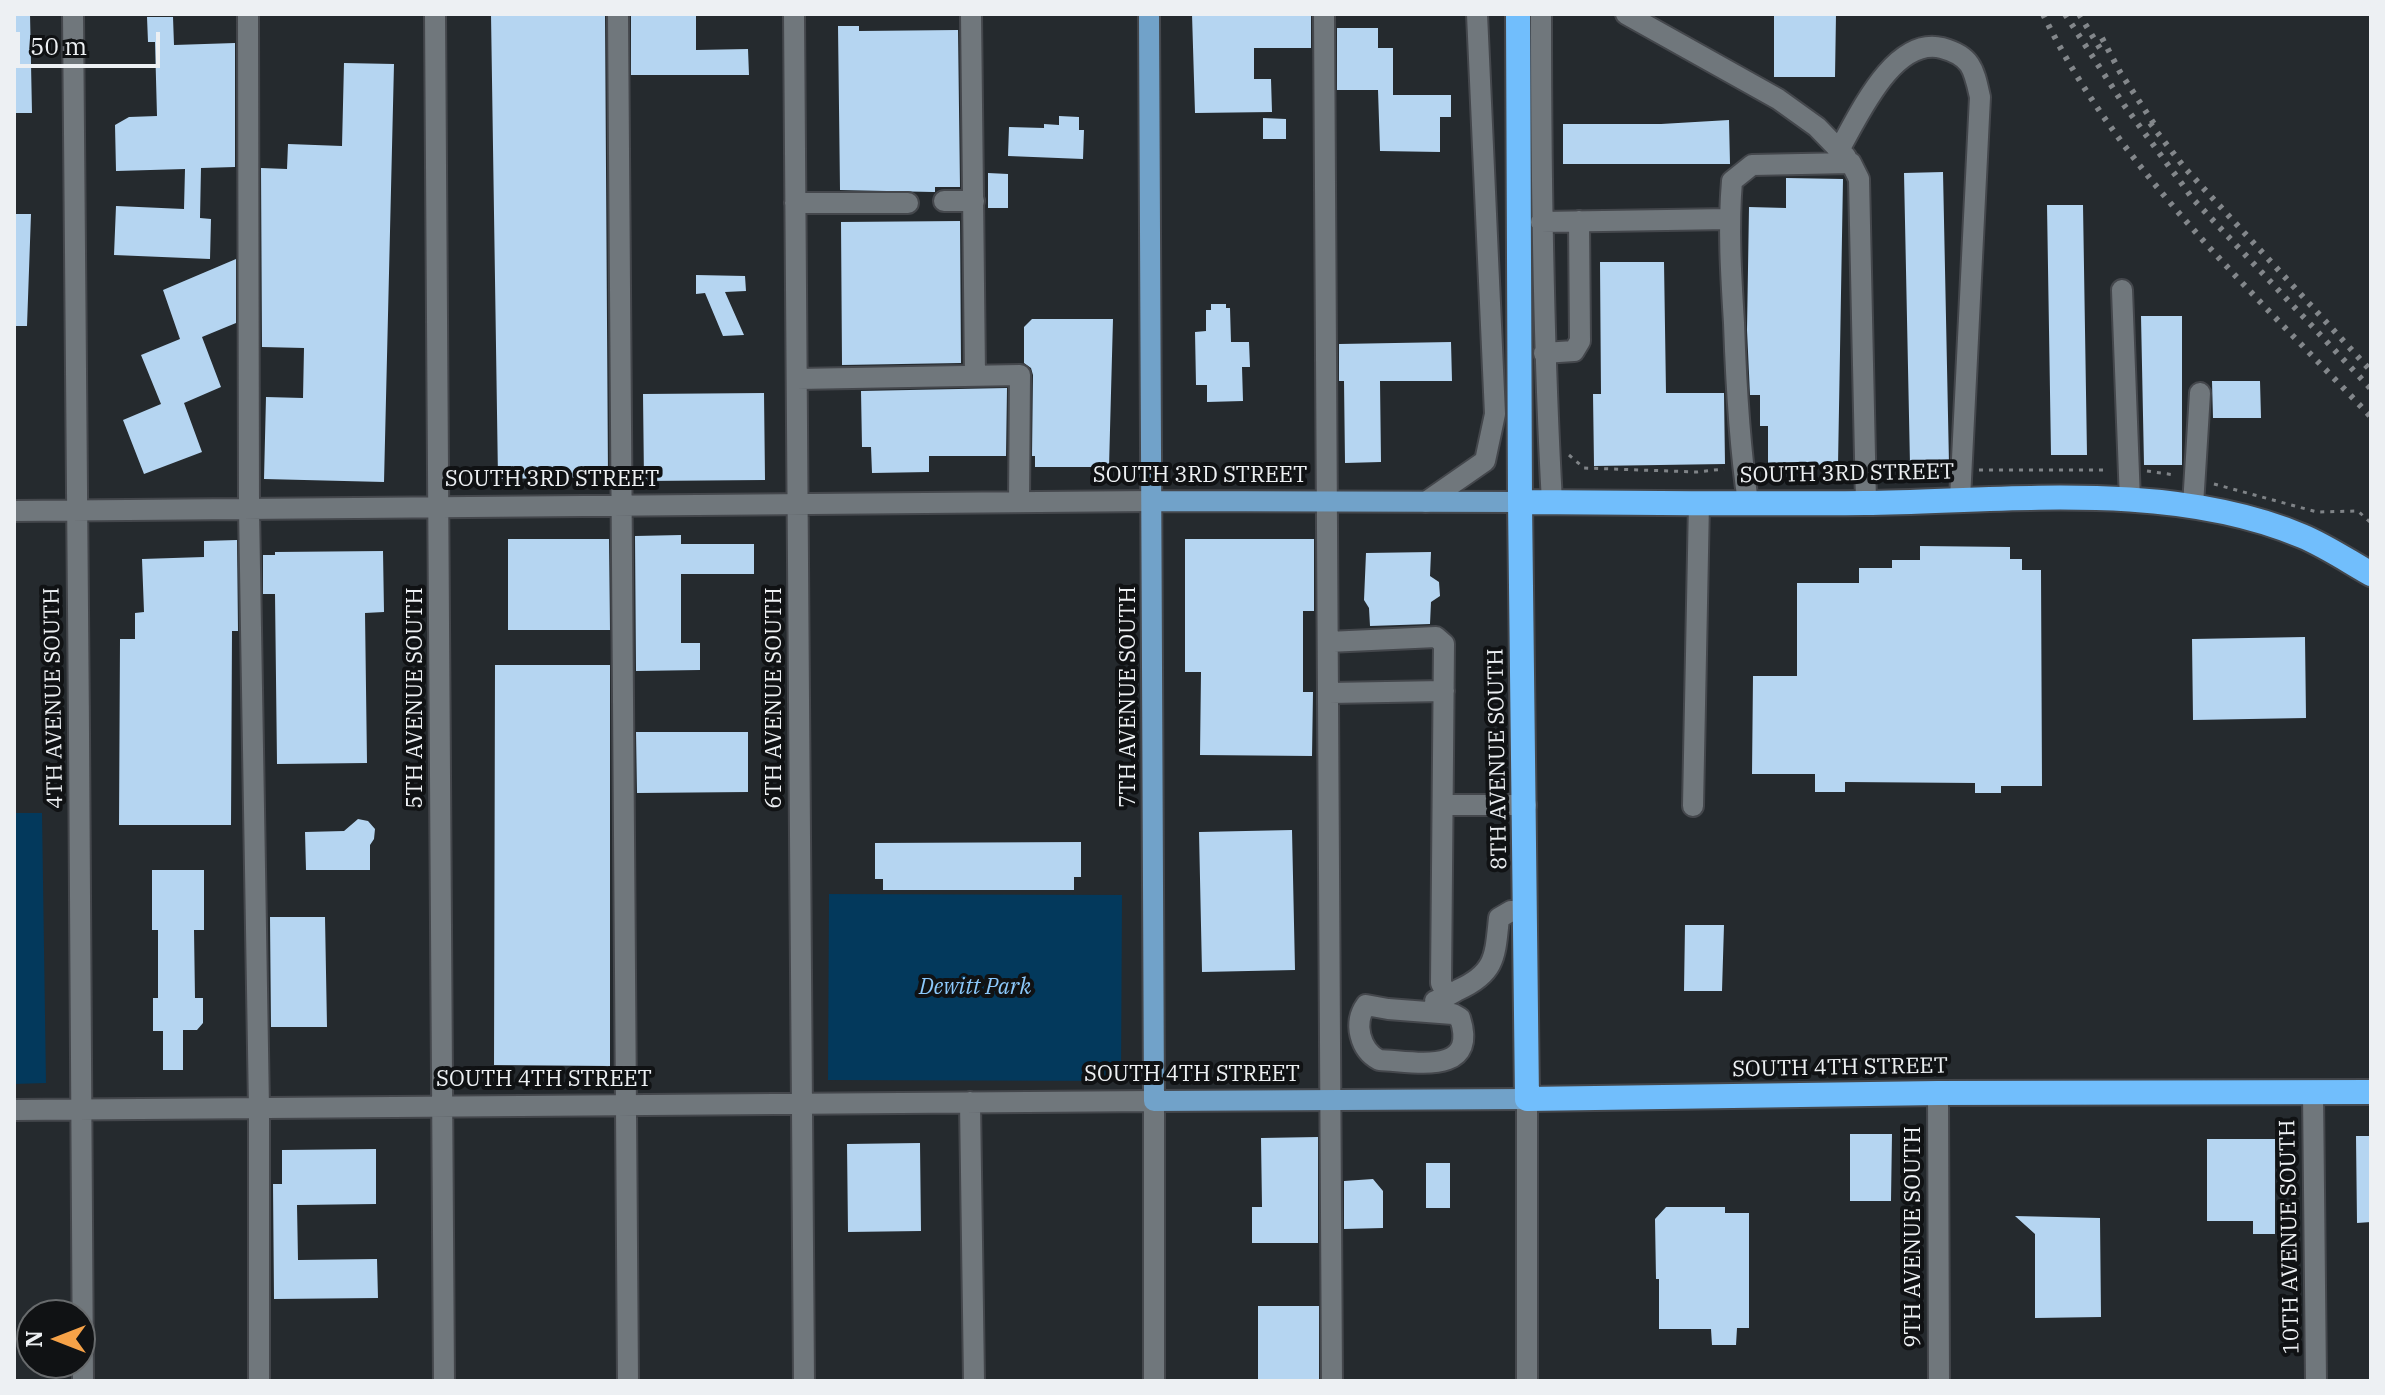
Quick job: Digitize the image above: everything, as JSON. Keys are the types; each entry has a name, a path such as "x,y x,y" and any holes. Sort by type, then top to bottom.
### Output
{"highway":[{"name":"8TH AVENUE SOUTH","path":"1518,14 1527,1099"},
{"name":"SOUTH 3RD STREET","path":"1520,502 1866,503 1960,499 2193,505 2242,516 2303,536 2371,574"},
{"name":"SOUTH 4TH STREET","path":"1527,1099 1938,1093 2371,1092"}],"main road":[{"name":"7TH AVENUE SOUTH","path":"1149,14 1154,1101"},
{"name":"SOUTH 3RD STREET","path":"1153,501 1520,502"},
{"name":"SOUTH 4TH STREET","path":"1154,1101 1527,1099"}],"street":[{"name":"4TH AVENUE SOUTH","path":"73,14 83,1381"},
{"path":"248,14 249,509 259,1108 259,1381"},
{"name":"5TH AVENUE SOUTH","path":"435,14 444,1381"},
{"path":"618,14 628,1381"},
{"name":"6TH AVENUE SOUTH","path":"794,14 804,1381"},
{"path":"971,14 975,375"},
{"path":"1324,14 1332,1381"},
{"path":"1426,502 1485,461 1495,414 1477,14"},
{"path":"1541,14 1541,222 1552,502"},
{"path":"1626,14 1778,99 1817,127 1845,156 1859,179 1866,503"},
{"path":"1845,156 1867,101 1899,58 1917,48 1935,46 1956,52 1973,66 1980,97 1960,499"},
{"path":"1748,502 1743,469 1729,219 1732,181 1752,165 1845,156"},
{"path":"944,201 974,201"},
{"path":"795,203 908,203"},
{"path":"1541,222 1729,219"},
{"path":"1544,353 1574,351 1580,341 1579,221"},
{"path":"2122,290 2130,501"},
{"path":"797,379 1020,375 1019,502"},
{"path":"2193,505 2200,393"},
{"name":"SOUTH 3RD STREET","path":"14,511 1153,501"},
{"path":"1693,806 1699,502"},
{"path":"1328,642 1436,637 1444,644 1441,983 1447,995"},
{"path":"1329,693 1444,691"},
{"path":"1443,805 1526,805"},
{"path":"1388,1009 1440,1000 1478,981 1490,968 1495,955 1499,918 1511,911 1526,912"},
{"path":"1366,1005 1453,1014 1460,1018 1462,1025 1461,1049 1444,1063 1379,1060 1369,1055 1360,1042 1361,1034 1362,1010 1366,1005"},
{"path":"1332,1033 1361,1034"},
{"name":"9TH AVENUE SOUTH","path":"1938,1093 1939,1381"},
{"name":"10TH AVENUE SOUTH","path":"2313,1093 2316,1381"},
{"name":"8TH AVENUE SOUTH","path":"1527,1099 1527,1381"},
{"name":"SOUTH 4TH STREET","path":"14,1110 1154,1101"},
{"name":"7TH AVENUE SOUTH","path":"1154,1101 1154,1381"},
{"path":"970,1102 974,1381"}],"path":[{"path":"1567,453 1584,468 1697,472 1743,469 2127,470 2197,479 2317,512 2358,511 2371,523"}],"green space":[{"path":"14,813 42,813 46,1083 14,1084"},
{"name":"Dewitt Park","path":"829,894 1122,895 1121,1081 828,1080"}],"building":[{"path":"14,14 30,14 32,113 14,113"},
{"path":"491,14 605,14 608,477 498,479"},
{"path":"631,14 696,14 696,50 748,49 749,75 631,75"},
{"path":"1192,14 1311,14 1311,48 1254,48 1254,79 1271,79 1272,112 1195,113"},
{"path":"1774,14 1836,14 1835,77 1774,77"},
{"path":"147,17 173,17 174,45 235,43 235,167 201,168 200,218 211,219 210,259 114,255 116,206 184,209 185,169 116,171 115,125 129,117 157,116 155,42 148,42"},
{"path":"838,26 859,26 859,31 958,30 960,187 935,187 935,192 840,190"},
{"path":"1337,28 1378,28 1378,48 1393,48 1393,95 1451,95 1451,117 1440,117 1440,152 1380,151 1378,90 1337,90"},
{"path":"344,63 394,64 384,482 264,479 266,397 303,398 304,348 262,347 261,168 287,169 288,144 342,146"},
{"path":"1059,116 1079,117 1079,130 1084,130 1083,159 1008,156 1009,127 1059,125"},
{"path":"1263,118 1286,119 1286,139 1263,139"},
{"path":"1729,120 1730,164 1563,164 1563,124"},
{"path":"1943,172 1949,464 1910,465 1904,173"},
{"path":"988,173 1008,174 1008,208 988,208"},
{"path":"1786,178 1843,179 1838,465 1768,464 1768,426 1760,426 1760,395 1750,395 1747,330 1749,207 1786,208"},
{"path":"2047,205 2083,205 2087,455 2051,455"},
{"path":"14,214 31,214 27,326 14,326"},
{"path":"960,221 961,363 842,365 841,222"},
{"path":"236,259 236,323 202,337 221,387 184,403 202,452 144,474 123,420 161,404 141,355 180,339 163,290"},
{"path":"1600,262 1664,262 1666,393 1724,393 1725,464 1594,466 1593,394 1601,394"},
{"path":"696,275 745,276 746,291 725,292 744,335 723,336 705,293 696,294"},
{"path":"1211,304 1226,304 1226,308 1230,308 1231,342 1249,342 1250,367 1242,367 1243,401 1207,402 1207,385 1196,385 1195,332 1206,331 1206,310 1211,310"},
{"path":"2141,316 2182,316 2182,465 2144,465"},
{"path":"1032,319 1113,319 1109,467 1035,467 1035,456 1032,456 1033,375 1031,368 1024,363 1024,327"},
{"path":"1451,342 1452,381 1380,381 1381,462 1345,463 1344,381 1339,381 1339,344"},
{"path":"2212,381 2260,381 2261,418 2213,418"},
{"path":"1007,388 1006,456 929,456 929,472 872,473 871,447 862,447 861,391"},
{"path":"764,393 765,480 644,481 643,394"},
{"path":"681,535 681,544 754,544 754,574 681,574 681,643 700,643 700,670 636,671 635,536"},
{"path":"508,539 609,539 610,630 508,630"},
{"path":"1185,539 1314,539 1314,611 1303,611 1303,692 1313,692 1312,756 1200,755 1201,672 1185,672"},
{"path":"237,540 238,631 232,631 231,825 119,825 120,639 135,639 135,613 144,612 142,559 204,557 204,541"},
{"path":"1920,546 2010,547 2010,559 2022,559 2022,570 2041,570 2042,786 2001,786 2001,793 1975,793 1975,783 1845,782 1845,792 1815,792 1815,774 1752,774 1753,676 1797,676 1797,583 1859,583 1859,568 1892,568 1892,560 1920,560"},
{"path":"383,551 384,612 365,613 367,763 277,764 275,594 263,594 263,555 275,555 275,552"},
{"path":"1431,552 1430,576 1439,582 1440,596 1431,602 1430,624 1370,626 1369,608 1364,600 1366,553"},
{"path":"2305,637 2306,718 2193,720 2192,639"},
{"path":"495,665 610,665 610,1066 494,1065"},
{"path":"636,732 748,732 748,792 637,793"},
{"path":"358,819 368,821 375,829 370,845 370,870 306,870 305,832 344,831"},
{"path":"1292,830 1295,970 1202,972 1199,832"},
{"path":"1081,842 1081,877 1074,877 1074,890 883,890 883,879 875,879 875,843"},
{"path":"152,870 204,870 204,930 194,930 195,998 203,998 203,1023 197,1030 183,1030 183,1070 163,1070 163,1031 153,1031 153,998 158,998 158,930 152,930"},
{"path":"270,917 325,917 327,1027 271,1027"},
{"path":"1685,925 1724,925 1722,991 1684,991"},
{"path":"1850,1134 1892,1134 1891,1201 1850,1201"},
{"path":"2356,1136 2371,1136 2371,1222 2357,1223"},
{"path":"1318,1137 1318,1243 1252,1243 1252,1207 1262,1207 1261,1138"},
{"path":"2207,1139 2275,1139 2275,1234 2253,1234 2253,1221 2207,1221"},
{"path":"920,1143 921,1231 848,1232 847,1144"},
{"path":"376,1149 376,1204 297,1205 298,1260 377,1259 378,1298 274,1299 273,1184 282,1184 282,1150"},
{"path":"1426,1163 1450,1163 1450,1208 1426,1208"},
{"path":"1373,1179 1383,1191 1383,1228 1344,1229 1344,1181"},
{"path":"1666,1207 1725,1207 1725,1213 1749,1213 1749,1328 1737,1328 1736,1345 1712,1345 1711,1329 1659,1329 1655,1219"},
{"path":"2015,1216 2100,1218 2101,1317 2035,1318 2035,1234"},
{"path":"1258,1306 1319,1306 1319,1381 1258,1381"}],"railway":[{"path":"2043,14 2074,70 2148,176 2235,276 2371,417"},
{"path":"2065,14 2124,105 2193,199 2371,389"},
{"path":"2079,14 2101,50"},
{"path":"2102,38 2158,130"},
{"path":"2150,123 2184,167 2371,371"}]}
